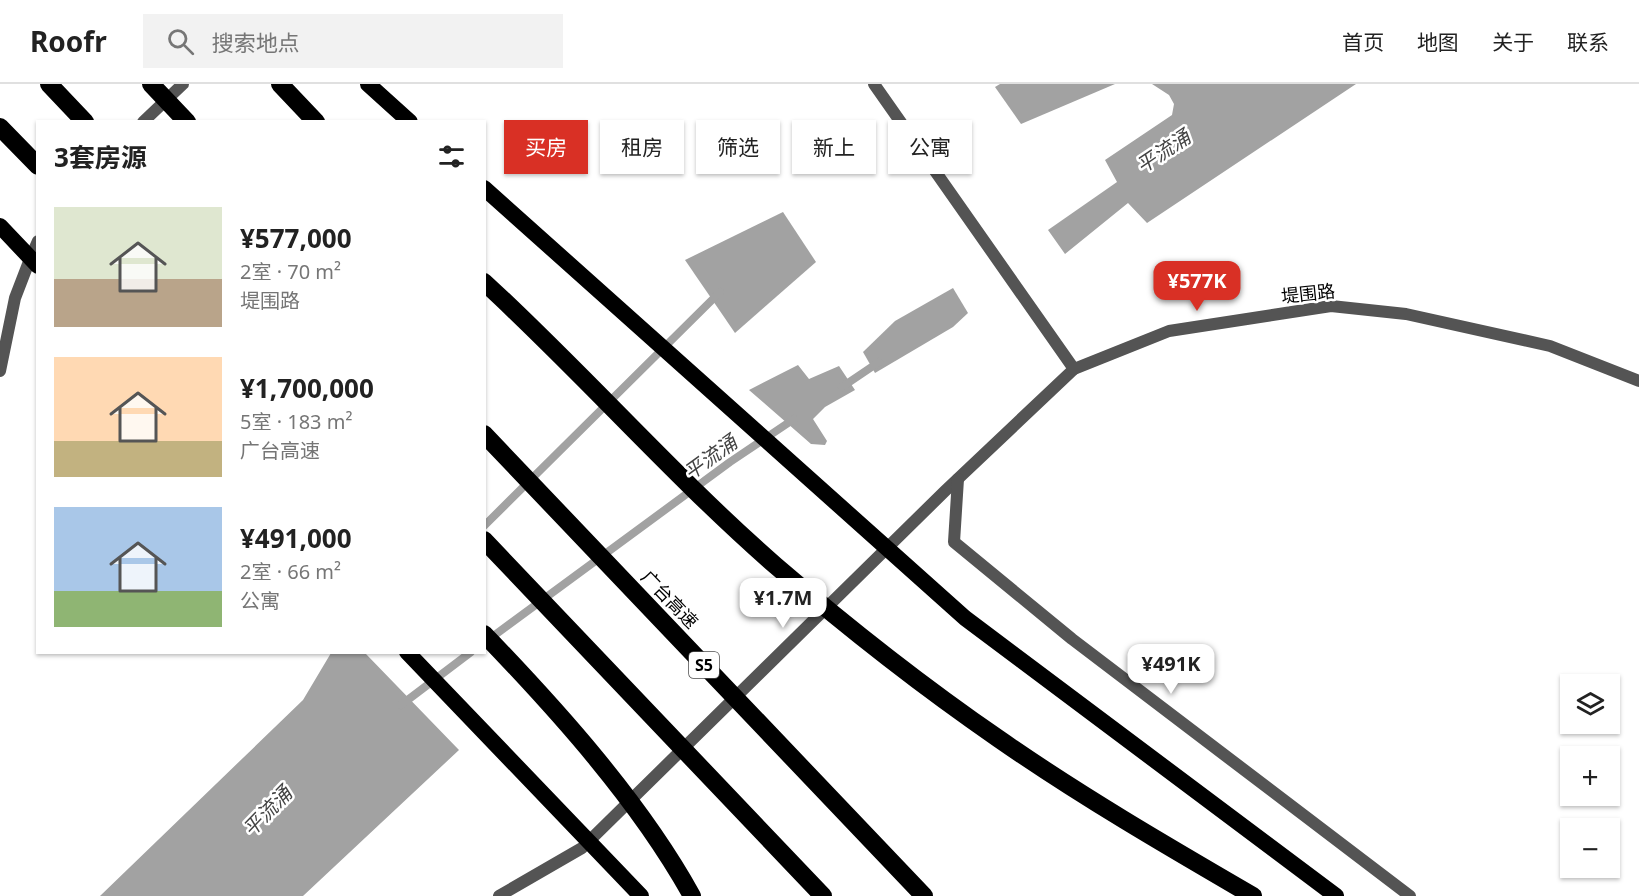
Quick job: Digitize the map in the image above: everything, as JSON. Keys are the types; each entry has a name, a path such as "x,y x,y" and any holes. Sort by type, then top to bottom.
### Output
{"highway":[{"path":"49,84 83,120"},
{"path":"151,84 185,120"},
{"path":"280,84 314,120"},
{"path":"369,84 408,120"},
{"path":"0,127 36,164"},
{"path":"486,190 965,618 1336,896"},
{"path":"0,226 34,262"},
{"path":"486,284 536,330 687,482 775,565 861,636 1000,740 1143,831 1252,896"},
{"name":"广台高速","path":"486,436 924,896"},
{"path":"486,542 824,896"},
{"path":"486,636 531,683 613,780 674,864 692,896"},
{"path":"409,654 641,896"}],"street":[{"path":"145,120 183,84"},
{"path":"499,896 582,848 958,479 1074,369 874,84"},
{"path":"0,370 15,298 34,262"},
{"name":"堤围路","path":"1074,369 1169,331 1331,306 1407,314 1550,346 1639,381"},
{"path":"958,479 954,542 1072,639 1410,896"}],"water":[{"path":"1000,84 1115,84 1021,124 995,87"},
{"path":"1152,84 1356,84 1147,223 1128,203 1065,254 1048,230 1117,182 1105,160 1172,115 1174,104 1169,95"},
{"path":"783,212 816,262 735,333 685,260"},
{"path":"953,288 968,313 953,327 875,373 863,352 895,321"},
{"path":"798,365 809,379 839,366 855,390 825,407 813,419 827,441 825,445 811,444 749,390"},
{"path":"330,654 366,654 459,750 303,896 100,896 303,700"}],"waterway":[{"name":"平流涌","path":"486,524 720,292"},
{"name":"平流涌","path":"842,387 879,362"},
{"name":"平流涌","path":"488,640 730,462 794,419"},
{"name":"平流涌","path":"401,705 468,654"}]}
